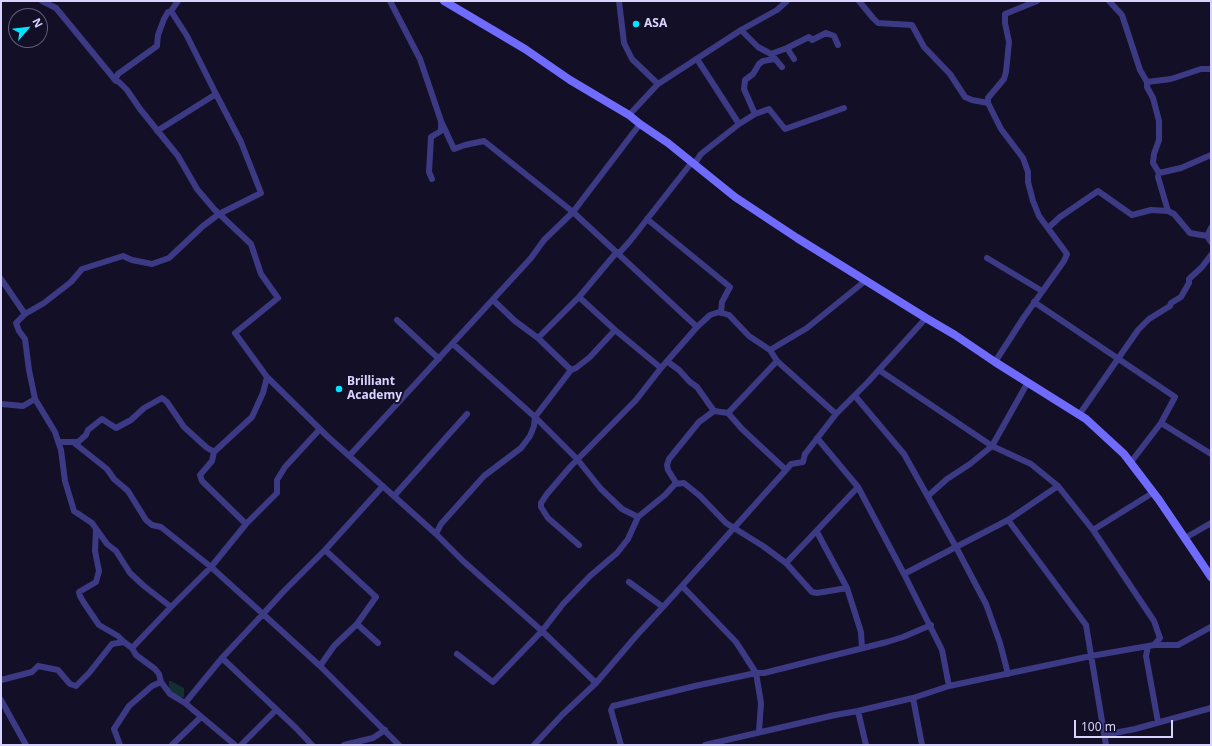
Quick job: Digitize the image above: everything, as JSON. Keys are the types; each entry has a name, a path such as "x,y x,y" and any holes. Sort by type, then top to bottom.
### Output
{"street":[{"path":"42,1 56,8 115,80 120,82 127,90 140,109 178,156 197,189 219,214 251,244 261,274 278,298 235,333 267,377 320,429 596,682"},
{"path":"115,80 118,74 157,46 158,35 164,19 178,1"},
{"path":"390,1 420,59 441,121 454,149 484,141 573,212 697,327"},
{"path":"444,1 525,49 570,80 629,115 668,143 735,197 865,281 955,335 1086,419 1131,462 1154,492 1211,577"},
{"path":"620,1 624,43 632,59 658,84"},
{"path":"629,115 658,84 740,30 778,10 787,1"},
{"path":"859,1 878,23 912,25 924,47 950,74 965,97 988,103"},
{"path":"995,362 1034,302 1064,261 1067,254 1039,216 1033,201 1028,182 1028,172 1023,158 1001,129 988,103 988,98 1004,79 1006,72 1009,42 1005,23 1005,14 1037,1"},
{"path":"1109,1 1122,15 1140,70 1147,82 1147,87 1153,98 1159,121 1158,140 1153,163 1159,173 1159,183 1168,211"},
{"path":"171,11 187,36 240,142 261,193 219,214 203,226 169,258 152,264 132,260 123,256 82,269 71,282 44,303 25,314 16,323 19,331 25,339 35,399 54,428 59,442 65,481 74,511 89,520 107,544 116,551 130,573 171,607"},
{"path":"740,30 758,47 773,57 782,67"},
{"path":"755,114 744,89 745,80 753,74 759,64 809,37 812,40 826,33 834,36 838,44"},
{"path":"787,48 794,59"},
{"path":"697,59 739,124"},
{"path":"1147,82 1171,79 1200,70 1211,69"},
{"path":"157,131 216,94"},
{"path":"538,338 579,297 616,253 621,251 701,154 739,124 755,114 769,108 785,129 844,108"},
{"path":"432,179 429,172 431,137 441,131 441,121"},
{"path":"350,456 531,258 544,240 573,212 640,124"},
{"path":"1159,173 1181,168 1211,155"},
{"path":"1048,228 1060,217 1098,191 1132,215 1151,210 1168,211 1174,214 1190,233 1206,236 1211,242"},
{"path":"647,219 730,287 722,302 722,313"},
{"path":"1206,236 1211,228"},
{"path":"1079,415 1117,358 1138,330 1149,319 1170,306 1171,303 1181,296 1189,283 1189,279 1202,268 1211,256"},
{"path":"987,258 1042,291"},
{"path":"1,279 25,314"},
{"path":"770,350 807,328 865,281"},
{"path":"579,297 615,330 661,368"},
{"path":"493,300 514,321 538,338 571,370"},
{"path":"1034,302 1175,397 1161,422 1131,462"},
{"path":"579,545 548,518 541,507 541,503 577,459 636,400 661,368 710,314 718,312 729,315 749,336 770,350 777,361 836,414"},
{"path":"534,745 596,682 636,635 663,607 791,464 803,462 805,454 836,414 855,396 926,318"},
{"path":"396,320 439,358"},
{"path":"436,534 442,524 484,476 521,448 530,436 534,426 535,417 571,370 590,357 615,330"},
{"path":"453,344 535,417 577,459 601,489 622,509 638,517"},
{"path":"728,413 777,361"},
{"path":"668,362 697,387 714,411"},
{"path":"879,370 992,446 1031,464 1058,486 1093,530 1154,621 1160,638 1151,646 1146,656 1158,722"},
{"path":"246,524 200,477 200,475 212,461 214,452 252,417 263,393 267,377"},
{"path":"928,496 947,479 970,464 992,446 1028,382"},
{"path":"855,396 904,454 928,496 986,604 1000,643 1008,674"},
{"path":"59,442 78,442 86,435 88,430 102,419 116,428 131,420 144,408 162,398 167,402 184,427 206,447 214,452"},
{"path":"1,404 23,406 35,399"},
{"path":"675,484 675,481 668,470 667,465 669,459 700,422 714,411 728,413 742,429 786,470"},
{"path":"394,496 467,414"},
{"path":"1161,422 1211,454"},
{"path":"132,648 211,567 246,524 277,493 277,480 285,467 320,429"},
{"path":"817,438 858,487 931,625 942,650 949,686"},
{"path":"73,442 107,469 114,479 128,491 146,520 152,525 161,527 211,567 320,666 399,745"},
{"path":"457,654 493,682 542,631 563,604 590,576 617,553 628,538 638,517 665,495 675,484 684,484 700,496 726,523 763,546 786,563 812,592 817,593 847,588"},
{"path":"185,703 222,658 284,591 325,550 382,486"},
{"path":"904,574 1008,520 1058,486"},
{"path":"786,563 858,487"},
{"path":"1093,530 1154,492"},
{"path":"1008,520 1086,625 1106,745"},
{"path":"1185,538 1211,523"},
{"path":"96,529 95,552 99,571 96,582 80,592 80,596 84,603 99,625 118,636 132,648 136,655 155,669 159,674 161,682 170,694 185,703 235,745"},
{"path":"817,532 847,588 860,632 862,648"},
{"path":"320,666 334,646 357,624 376,597 325,550"},
{"path":"629,582 663,607"},
{"path":"682,586 736,642 756,673 761,703 759,732"},
{"path":"357,624 378,643"},
{"path":"621,745 611,710 613,706 695,686 756,673 764,673 903,637 931,625"},
{"path":"705,745 913,698 949,686 1091,656 1151,646 1178,646 1211,627"},
{"path":"1,680 32,672 38,666 58,670 70,684 76,686 89,673 112,644 124,642"},
{"path":"222,658 312,745"},
{"path":"120,745 114,729 129,706 152,686 161,682"},
{"path":"913,698 922,745"},
{"path":"1,701 26,745"},
{"path":"1104,735 1135,729 1211,708"},
{"path":"241,745 276,710"},
{"path":"858,711 866,745"},
{"path":"172,745 202,717"},
{"path":"344,745 372,738 385,730"}],"green space":[{"path":"169,681 184,688 184,697 178,697 169,690"}],"place":[{"name":"ASA","path":"636,24"},
{"name":"Brilliant Academy","path":"339,389"}]}
